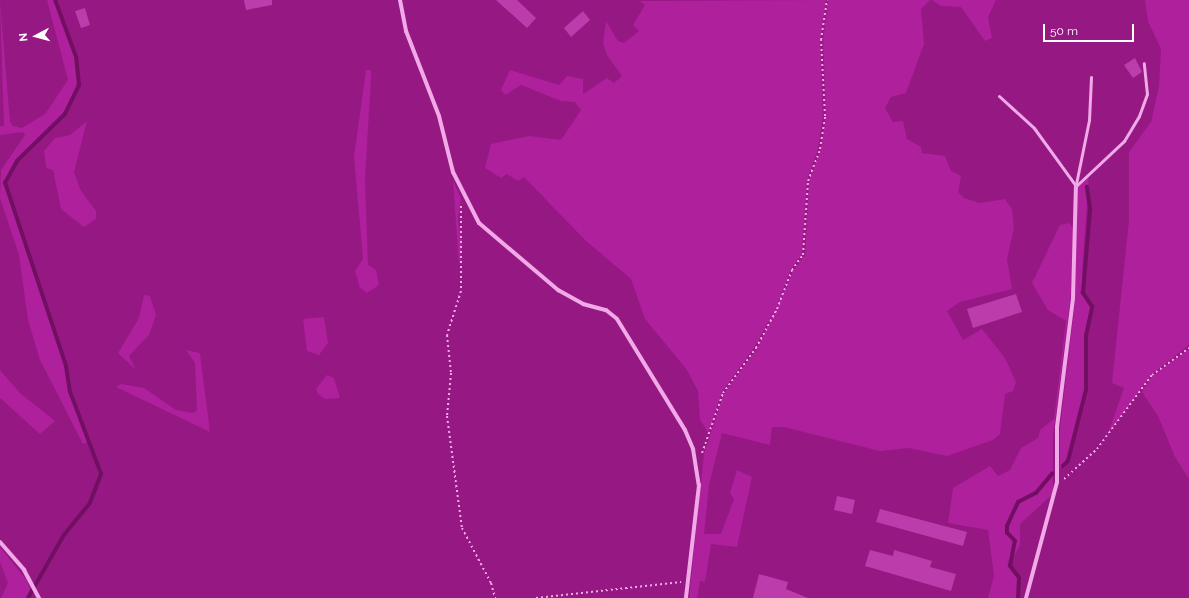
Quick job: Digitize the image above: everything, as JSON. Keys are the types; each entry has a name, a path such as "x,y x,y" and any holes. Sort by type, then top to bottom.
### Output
{"street":[{"path":"400,0 406,31 439,116 452,172 479,223 513,255 558,290 583,304 606,310 617,319 685,430 697,468 686,598"},
{"path":"1026,598 1057,482 1057,427 1073,298 1076,186"},
{"path":"0,542 31,584 39,598"}],"lane":[{"path":"1076,186 1124,141 1139,116 1147,94 1144,63"},
{"path":"1076,186 1081,173 1091,77"},
{"path":"1000,96 1034,128 1076,186"}],"path":[{"path":"697,468 723,392 756,348 777,309 792,270 803,255 808,180 820,149 825,116 821,40 827,0"},
{"path":"462,193 459,219 464,245 461,291 446,335 450,373 447,416 462,528 492,583 495,598"},
{"path":"1057,482 1072,474 1097,449 1152,375 1188,348"},
{"path":"536,598 688,581"}],"shaded area":[{"path":"0,0 10,122 13,126 22,128 45,114 68,80 47,0 55,0 79,71 74,99 65,114 16,161 5,183 65,366 87,443 83,444 40,360 28,320 19,255 0,198 1,170 25,135 23,132 0,135 0,126 4,126"},
{"path":"826,0 820,40 823,116 818,149 807,180 802,254 791,269 776,308 754,348 722,392 708,433 700,419 698,391 687,370 645,319 631,279 585,240 524,177 518,181 507,174 501,178 485,168 491,144 529,136 561,140 581,110 575,102 561,101 521,85 505,95 501,90 510,70 559,85 567,76 583,79 583,94 607,78 614,83 622,76 607,55 603,43 606,21 618,41 624,43 639,31 633,25 645,5 639,1"},
{"path":"828,0 930,0 921,9 924,44 906,93 891,97 885,108 893,122 903,121 907,139 921,147 922,153 945,156 951,171 961,176 958,192 964,198 980,203 1005,199 1012,209 1014,228 1007,259 1012,289 960,302 947,311 963,340 982,329 1005,358 1016,382 1013,391 1005,394 1000,434 993,440 947,456 909,448 880,451 784,427 772,427 770,445 722,433 709,485 704,534 721,534 734,499 730,493 737,470 752,477 737,547 711,544 705,582 700,581 697,598 689,598 704,454 724,393 757,349 793,271 805,255 809,181 821,149 826,116 823,41"},
{"path":"932,0 996,0 988,17 992,38 985,41 961,7 941,6"},
{"path":"1145,0 1189,0 1189,345 1151,375 1107,436 1124,388 1112,383 1129,220 1129,152 1151,122 1159,86 1161,49 1148,21"},
{"path":"366,70 371,70 365,180 368,265 376,270 379,285 367,293 360,288 355,271 363,259 354,157"},
{"path":"87,121 74,172 81,191 96,211 96,219 84,227 61,209 53,170 46,168 44,151 55,138 70,135"},
{"path":"1089,174 1082,275 1082,294 1091,307 1085,335 1085,390 1068,461 1060,468 1060,427 1075,301 1077,186"},
{"path":"453,180 461,199 458,219 462,245 459,267"},
{"path":"1070,223 1074,232 1071,294 1053,437 1053,471 1035,492 1017,501 1006,526 1006,534 1013,541 1009,566 1018,579 1018,594 1016,598 988,598 994,576 988,530 948,523 953,488 990,466 998,476 1010,470 1021,448 1038,438 1040,430 1054,419 1066,321 1048,310 1032,283 1060,225"},
{"path":"144,295 150,296 156,315 149,335 129,356 136,370 118,353 139,318"},
{"path":"324,317 328,343 319,355 307,351 303,319"},
{"path":"1189,349 1189,479 1175,457 1158,416 1142,392 1152,376"},
{"path":"186,350 200,353 210,432 116,387 121,384 144,388 176,410 193,413 197,411 195,363"},
{"path":"0,370 20,393 55,421 40,434 0,398"},
{"path":"327,375 334,378 340,398 325,399 318,394 316,389"},
{"path":"1053,475 1053,494 1020,524 1020,545 1011,562 1016,541 1008,532 1008,527 1019,503 1037,494"},
{"path":"0,547 27,581 30,589 27,598 1,598 8,583 0,562"}],"building":[{"path":"244,0 272,0 272,5 246,10"},
{"path":"496,0 517,0 536,18 527,28"},
{"path":"85,8 90,25 81,28 75,11"},
{"path":"583,11 590,20 571,37 564,28"},
{"path":"1135,58 1142,72 1133,78 1124,65"},
{"path":"1016,294 1022,312 973,328 967,309"},
{"path":"837,496 855,500 852,514 834,510"},
{"path":"880,509 967,532 963,546 876,522"},
{"path":"870,550 893,556 894,550 932,561 930,567 956,574 951,591 865,566"},
{"path":"759,574 788,582 786,589 808,598 753,598"}],"waterway":[{"path":"28,598 64,535 90,503 101,474 70,392 66,366 5,183 17,161 65,114 79,85 76,57 55,0"},
{"path":"1063,466 1068,461 1086,390 1086,336 1092,307 1083,293 1090,209 1087,187"},
{"path":"1018,598 1019,578 1010,566 1015,541 1007,533 1007,526 1018,502 1036,493 1052,474"}]}
